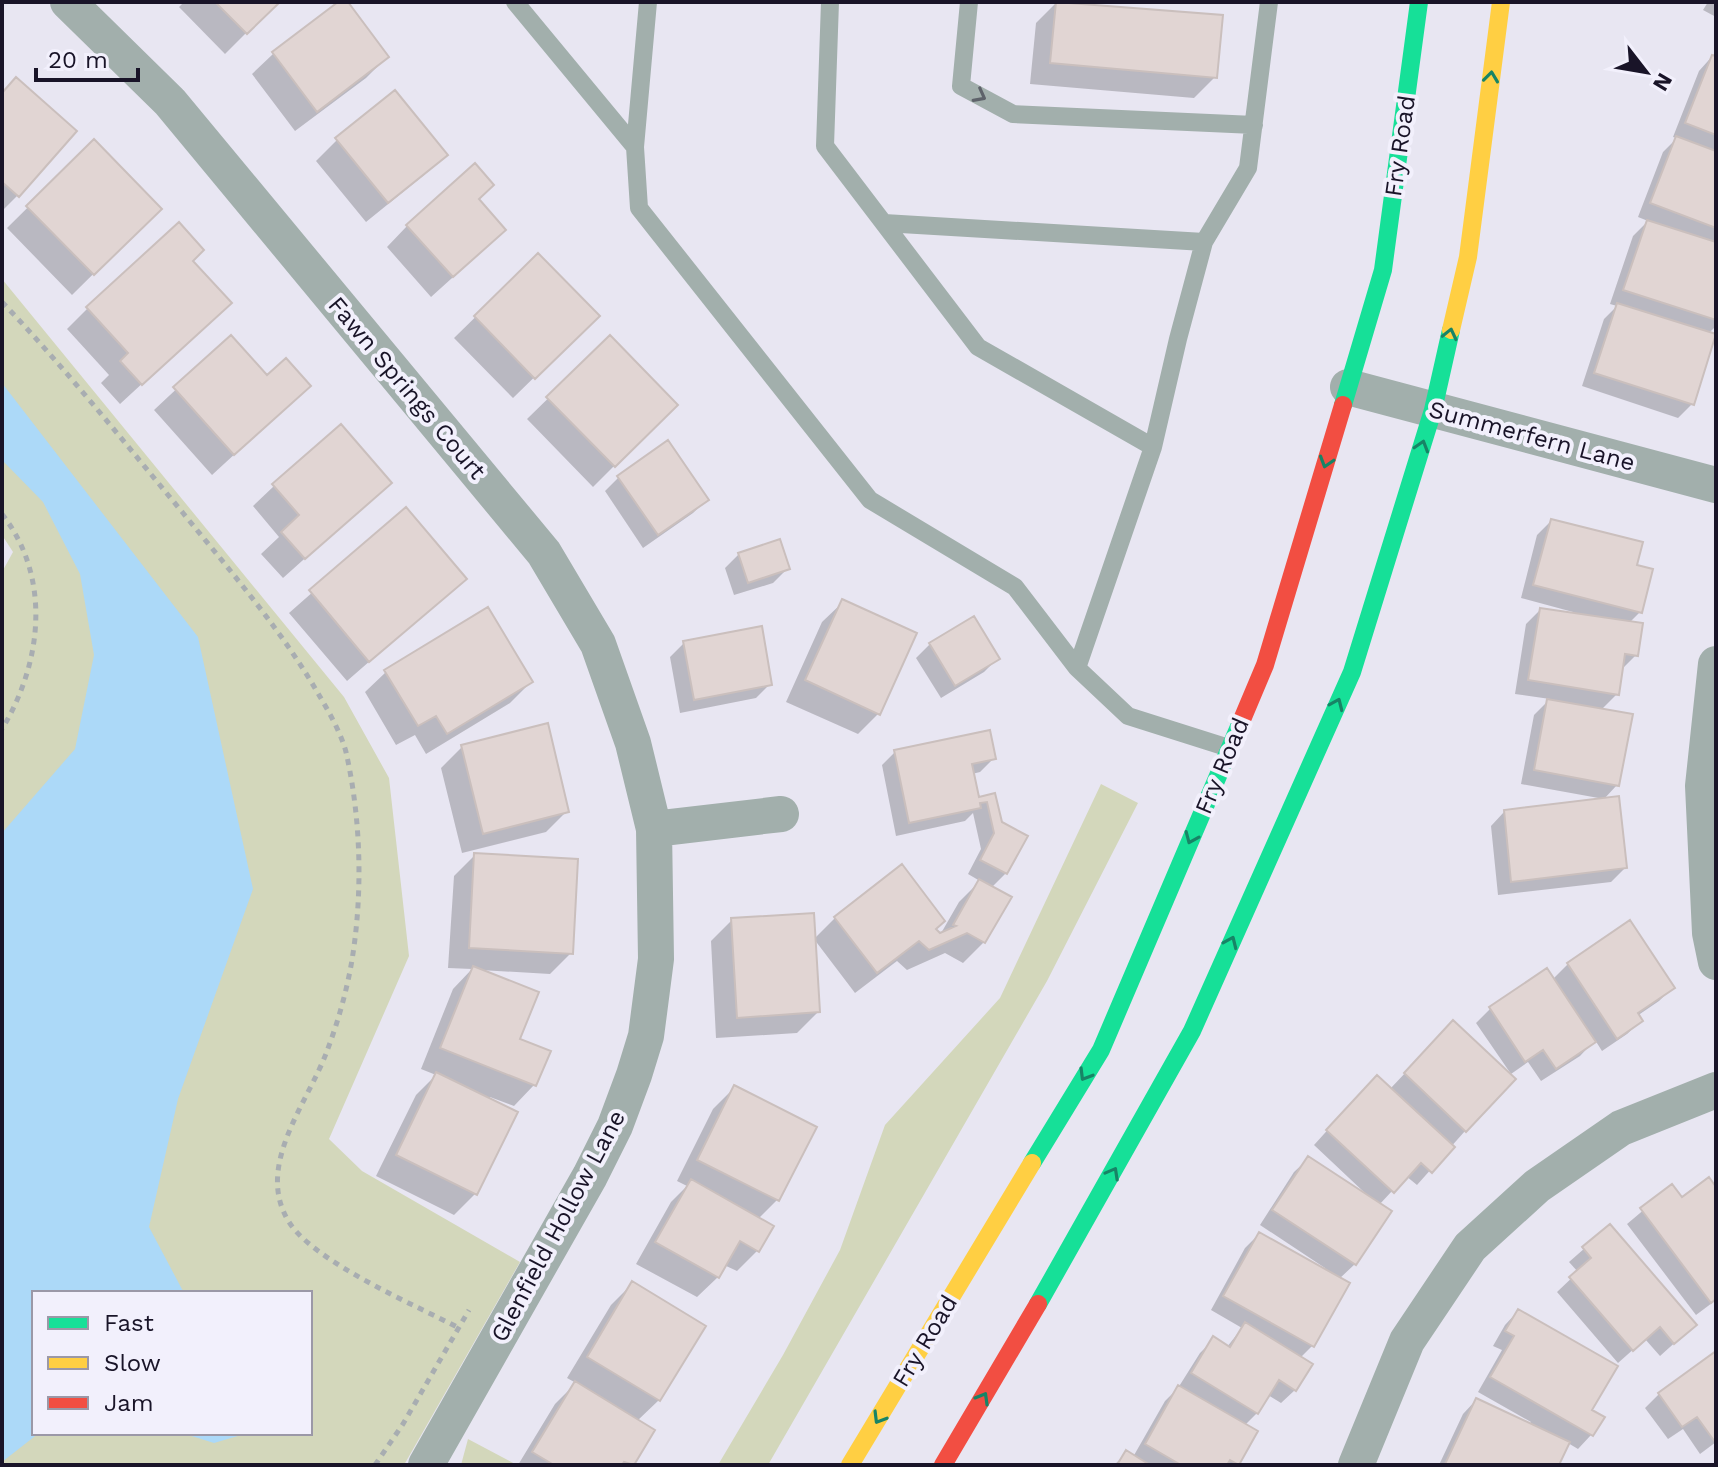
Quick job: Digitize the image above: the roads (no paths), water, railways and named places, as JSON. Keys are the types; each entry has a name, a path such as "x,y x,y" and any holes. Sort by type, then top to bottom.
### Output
{"main road":[{"name":"Fry Road","path":"850,1465 1101,1050 1265,665 1383,270 1419,2"},
{"path":"943,1465 1087,1220 1192,1031 1352,672 1433,410 1468,257 1501,2"}],"street":[{"name":"Fawn Springs Court","path":"68,2 170,102 544,553 598,644 633,743 654,829"},
{"name":"Summerfern Lane","path":"1348,387 1716,485"},
{"path":"1716,664 1703,786 1710,933 1716,962"},
{"path":"654,829 781,814"},
{"name":"Glenfield Hollow Lane","path":"426,1465 590,1176 615,1126 634,1075 646,1036 656,959 654,829"},
{"path":"1356,1465 1407,1341 1470,1247 1537,1186 1621,1128 1716,1090"}],"lane":[{"path":"515,2 635,147"},
{"path":"648,2 635,147 639,208 870,500 1015,587 1077,668 1128,716 1229,748"},
{"path":"830,2 825,146 978,347 1153,447"},
{"path":"969,2 961,86 1013,114 1254,125"},
{"path":"1077,668 1153,447 1204,242 1248,168 1269,2"},
{"path":"884,223 1204,242"}],"water":[{"path":"2,383 198,637 253,889 178,1099 149,1227 183,1291 32,1291 32,1435 36,1435 2,1462 2,833 75,749 94,655 80,574 43,502 2,460"},
{"path":"188,1435 241,1435 214,1443"}]}
